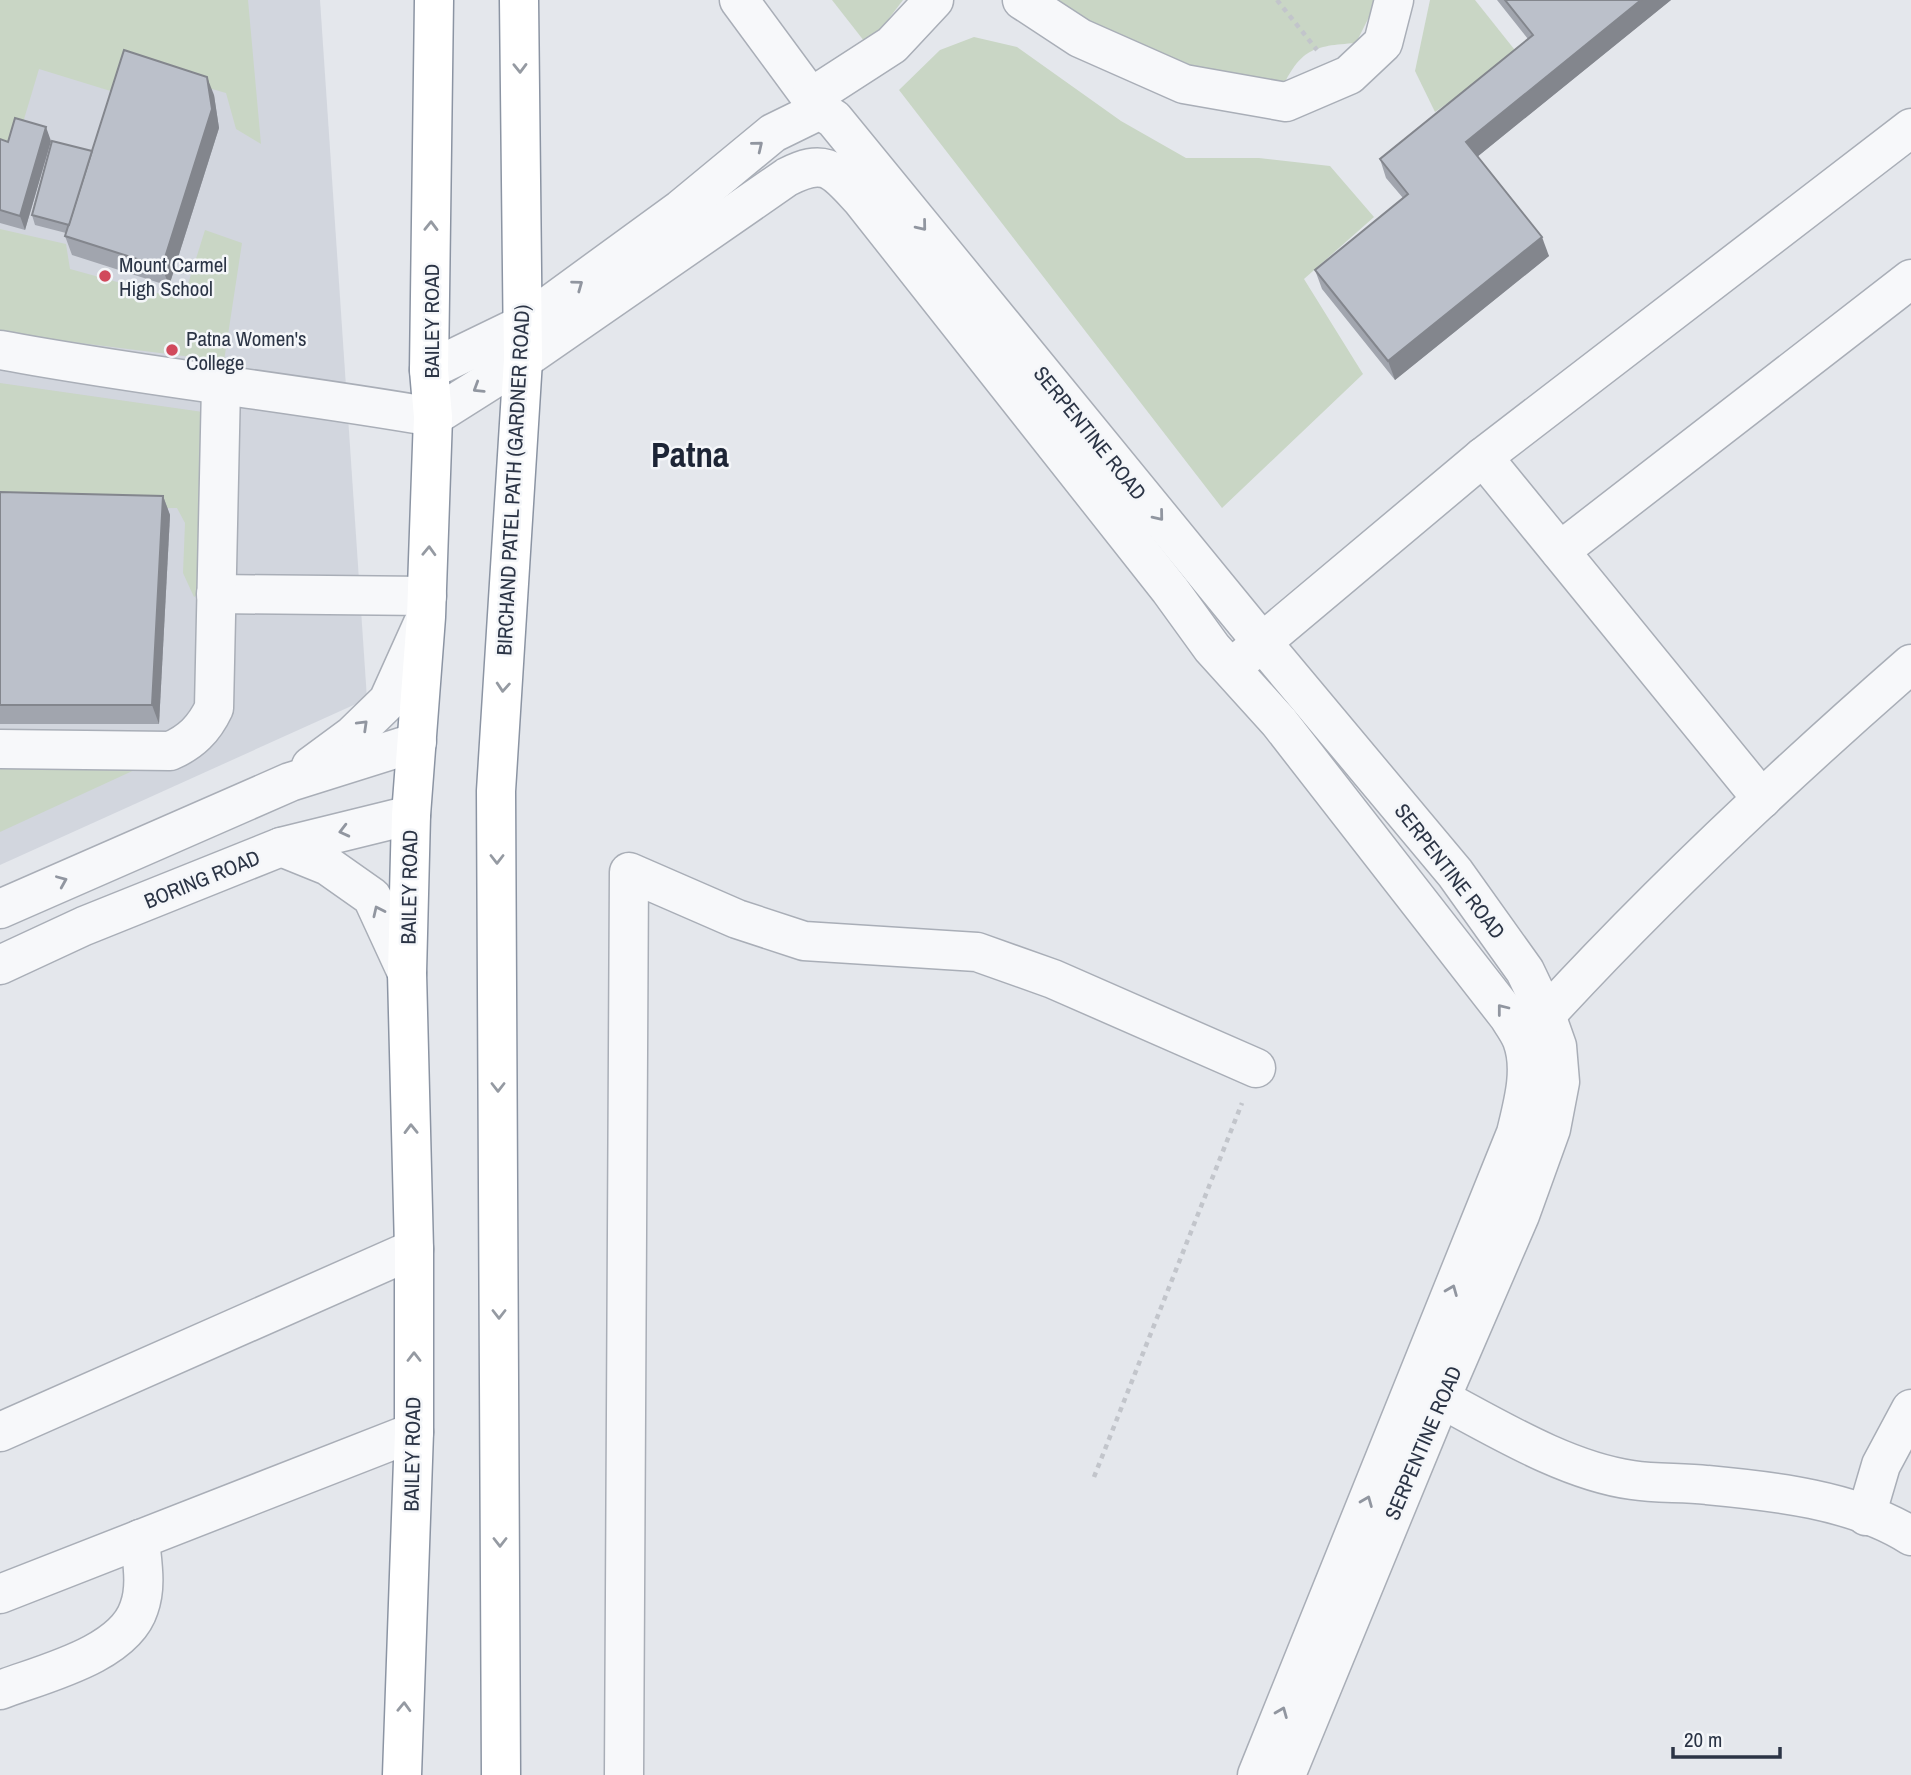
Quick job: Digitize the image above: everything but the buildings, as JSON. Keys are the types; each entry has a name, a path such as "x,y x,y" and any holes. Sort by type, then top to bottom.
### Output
{"highway":[{"name":"BAILEY ROAD","path":"402,1775 414,1432 414,1249 408,973 411,815 427,607 433,417 429,370 434,0"},
{"name":"BIRCHAND PATEL PATH (GARDNER ROAD)","path":"501,1775 496,791 522,342 519,0"}],"street":[{"name":"SERPENTINE ROAD","path":"739,0 815,104 834,119 1261,642 1455,873 1525,971 1557,1046 1543,1063 1560,1083 1552,1129 1520,1216 1428,1391 1286,1775"},
{"path":"0,350 110,370 321,397 433,417 681,209 774,134 892,45 934,0"},
{"path":"1022,0 1080,38 1184,84 1286,102 1349,75 1383,43 1394,0"},
{"path":"1231,669 1483,457 1911,128"},
{"path":"429,370 522,342 786,177 804,168 826,166 839,175 861,199 1231,669 1279,722 1508,1016 1522,1041 1543,1063"},
{"path":"1560,551 1911,279"},
{"path":"0,749 170,751 183,745 205,727 214,708 221,386"},
{"path":"1483,457 1762,799"},
{"path":"216,594 427,607 388,701 353,735 290,782"},
{"path":"1546,1015 1600,956 1762,799 1911,664"},
{"path":"0,909 290,782 417,742"},
{"name":"BORING ROAD","path":"0,965 85,926 281,847 411,815"},
{"path":"281,847 328,866 372,897 408,973"},
{"path":"624,1775 629,872 737,919 804,941 977,952 1053,979 1256,1068"},
{"path":"0,1432 414,1249"},
{"path":"1256,1775 1428,1391 1568,1464 1632,1480 1706,1485 1817,1499 1896,1526 1911,1536"},
{"path":"1866,1516 1881,1465 1911,1409"},
{"path":"0,1594 414,1432"},
{"path":"0,1690 103,1650 132,1625 139,1608 144,1581 140,1539"}],"path":[{"path":"1277,0 1339,78"},
{"path":"1094,1477 1256,1068"}],"shaded area":[{"name":"Patna Women's College","path":"0,0 320,0 367,699 0,865"}],"green space":[{"path":"0,0 248,0 261,144 236,129 226,93 128,65 117,93 39,69 13,156 0,152"},
{"path":"832,0 903,0 868,46"},
{"path":"1033,0 1374,0 1372,11 1356,43 1318,48 1310,52 1295,66 1281,90 1232,86"},
{"path":"1430,0 1475,0 1518,54 1435,112 1415,71"},
{"path":"974,37 1017,47 1121,121 1186,158 1259,158 1330,166 1374,217 1304,279 1363,374 1222,508 899,90 940,50"},
{"path":"0,229 66,244 70,269 183,300 205,230 242,243 224,361 0,333"},
{"path":"0,383 224,415 211,586 194,597 183,573 185,523 177,508 0,509"},
{"path":"165,756 0,832 0,762"}],"place":[{"name":"Mount Carmel High School","path":"105,276"},
{"name":"Patna Women's College","path":"172,350"}],"district":[{"name":"Patna","path":"690,454"}]}
